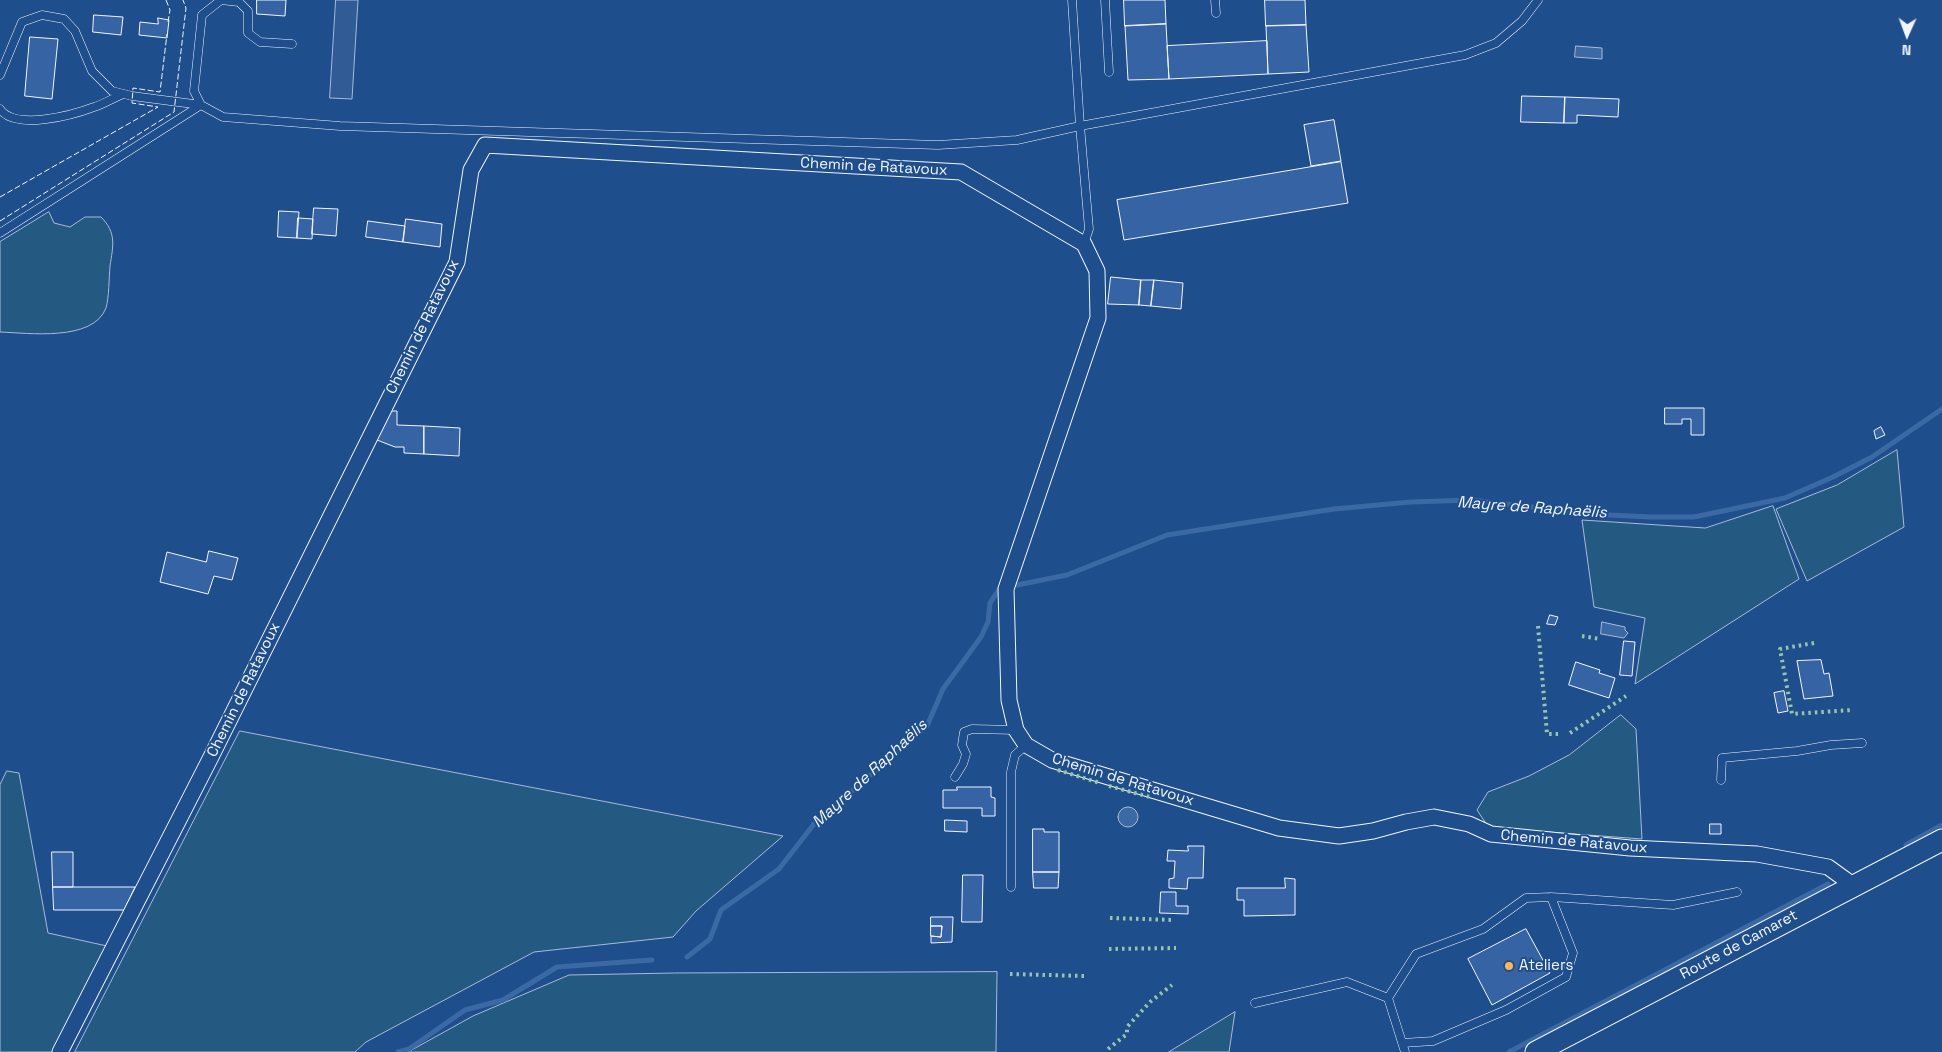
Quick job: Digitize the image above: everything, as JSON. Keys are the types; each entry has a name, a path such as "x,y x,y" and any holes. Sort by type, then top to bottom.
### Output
{"main road":[{"name":"Route de Camaret","path":"1536,1052 1942,840"}],"street":[{"name":"Chemin de Ratavoux","path":"60,1052 207,765 456,262 471,170 485,145 961,172 1084,244 1097,272 1098,318 1006,589 1009,700 1016,730 1026,745 1052,760 1279,828 1339,836 1373,831 1434,817 1469,824 1491,834 1630,848 1757,854 1828,867 1852,886"}],"lane":[{"path":"201,105 194,91 202,15 221,0 239,2 248,10 248,33 260,42 292,44"},
{"path":"1072,0 1089,229 1084,244"},
{"path":"1106,0 1108,72"},
{"path":"1215,0 1216,13"},
{"path":"0,75 22,22 42,15 64,19 75,31 92,71 112,91 201,105 223,117 340,126 938,145 1017,140 1080,126 1466,55 1496,43 1522,21 1538,0"},
{"path":"0,109 14,118 32,120 61,117 95,107 122,94"},
{"path":"0,233 201,105"},
{"path":"955,777 964,764 966,754 962,745 964,732 972,729 1016,730"},
{"path":"1721,780 1722,758 1862,743"},
{"path":"1011,887 1011,772 1015,755 1026,745"},
{"path":"1388,998 1416,954 1482,929 1526,898 1551,897 1673,905 1737,892"},
{"path":"1403,1042 1433,1041 1506,1010 1566,977 1574,952 1551,897"},
{"path":"1256,1003 1347,982 1388,998 1405,1052"}],"shaded area":[{"path":"336,0 358,0 352,99 330,98"},
{"path":"1576,46 1602,48 1602,59 1575,57"},
{"path":"49,212 54,223 70,227 85,217 101,217 110,229 113,246 106,308 99,319 88,326 74,331 42,334 0,332 0,242"},
{"path":"1897,450 1904,527 1807,581 1776,509 1837,485"},
{"path":"1773,506 1799,579 1635,684 1645,618 1594,607 1582,520 1705,528"},
{"path":"1602,622 1625,627 1628,633 1624,638 1601,634"},
{"path":"1621,715 1636,729 1642,839 1494,828 1487,825 1477,810 1488,792 1529,776 1569,755"},
{"path":"240,731 783,836 696,911 673,937 534,952 366,1042 355,1052 75,1052"},
{"path":"7,771 19,773 48,933 107,946 54,1052 0,1052 0,785"},
{"path":"1128,807 1135,810 1138,817 1135,824 1128,827 1121,824 1118,817 1121,810"},
{"path":"997,972 996,1052 408,1052 473,1016 569,975"},
{"path":"1235,1012 1229,1052 1169,1052"}],"building":[{"path":"257,0 286,0 285,16 257,14"},
{"path":"1124,0 1165,0 1166,24 1125,26"},
{"path":"1265,0 1305,0 1306,25 1266,26"},
{"path":"94,15 123,17 121,35 93,32"},
{"path":"158,18 169,20 167,38 139,35 140,22 158,24"},
{"path":"1166,24 1169,79 1128,80 1125,26"},
{"path":"1306,25 1309,72 1268,74 1266,26"},
{"path":"30,37 58,39 52,99 25,96"},
{"path":"1267,41 1268,74 1169,79 1167,46"},
{"path":"1522,96 1565,97 1564,123 1521,122"},
{"path":"1565,97 1619,99 1618,117 1577,115 1577,123 1564,123"},
{"path":"1334,120 1341,161 1311,166 1304,125"},
{"path":"1341,162 1348,203 1124,240 1117,200"},
{"path":"314,208 338,209 336,236 312,234"},
{"path":"279,211 299,212 297,238 278,237"},
{"path":"298,218 313,219 312,239 297,238"},
{"path":"406,219 442,224 440,247 403,242"},
{"path":"368,221 405,226 403,242 366,237"},
{"path":"1111,277 1141,280 1139,305 1108,304"},
{"path":"1141,280 1154,280 1151,306 1139,305"},
{"path":"1154,280 1183,283 1181,309 1151,306"},
{"path":"1665,408 1704,408 1704,435 1691,435 1691,419 1682,419 1682,424 1665,424"},
{"path":"391,411 397,411 397,425 424,426 424,454 404,453 404,447 395,447 377,440"},
{"path":"424,426 460,428 459,456 424,454"},
{"path":"1881,427 1885,435 1876,439 1874,431"},
{"path":"209,551 238,558 232,580 214,576 208,594 160,582 167,552 206,562"},
{"path":"1550,615 1558,617 1555,625 1547,624"},
{"path":"1624,641 1635,642 1632,676 1620,675"},
{"path":"1821,660 1824,674 1829,673 1833,696 1804,699 1797,661"},
{"path":"1576,662 1600,670 1599,673 1615,678 1609,698 1569,685"},
{"path":"1784,691 1788,711 1778,713 1774,693"},
{"path":"957,787 991,787 991,797 995,798 995,816 982,816 982,808 943,808 943,790 957,790"},
{"path":"945,820 967,821 967,832 945,831"},
{"path":"1710,824 1721,824 1721,834 1710,834"},
{"path":"1033,829 1044,829 1044,832 1059,832 1059,872 1033,872"},
{"path":"1188,846 1204,846 1203,878 1188,878 1187,889 1169,888 1169,879 1174,878 1175,861 1167,861 1168,850 1188,851"},
{"path":"52,852 73,852 73,887 53,887"},
{"path":"1033,872 1059,872 1058,888 1034,888"},
{"path":"963,875 983,875 982,922 962,922"},
{"path":"1285,878 1295,879 1295,915 1244,916 1244,900 1237,900 1237,888 1285,888"},
{"path":"53,887 135,887 124,910 54,910"},
{"path":"1161,892 1176,892 1176,906 1188,906 1188,914 1160,913"},
{"path":"931,917 953,917 952,942 931,943 931,936 941,937 942,926 931,926"},
{"path":"931,926 942,926 941,937 931,936"},
{"name":"Ateliers","path":"1526,929 1550,973 1492,1005 1468,959"}],"waterway":[{"name":"Mayre de Raphaëlis","path":"1017,585 1067,575 1167,535 1334,509 1411,502 1473,500 1589,514 1694,517 1785,498 1872,457 1942,409"},
{"name":"Mayre de Raphaëlis","path":"687,957 710,939 721,910 779,869 814,824 927,726 943,689 981,637 988,622 990,603 1000,588"},
{"path":"1906,845 1942,825"},
{"path":"1509,1052 1828,884"},
{"name":"Mayre de Raphaëlis","path":"398,1052 409,1049 465,1010 503,1000 557,967 652,960"}],"hedge":[{"path":"1538,626 1547,734 1558,734"},
{"path":"1582,636 1600,639"},
{"path":"1814,643 1780,649 1792,714 1852,710"},
{"path":"1570,733 1626,696"},
{"path":"1058,770 1100,783"},
{"path":"1109,786 1150,797"},
{"path":"1110,918 1175,920"},
{"path":"1109,949 1176,948"},
{"path":"1010,974 1084,976"},
{"path":"1108,1049 1127,1034 1127,1027 1150,1002 1172,985"}],"fence":[{"path":"166,0 170,10 168,22"},
{"path":"0,221 174,112 186,8 183,0"},
{"path":"0,197 158,107 132,103 133,88 160,92 167,34"}],"place":[{"name":"Ateliers","path":"1509,966"}]}
